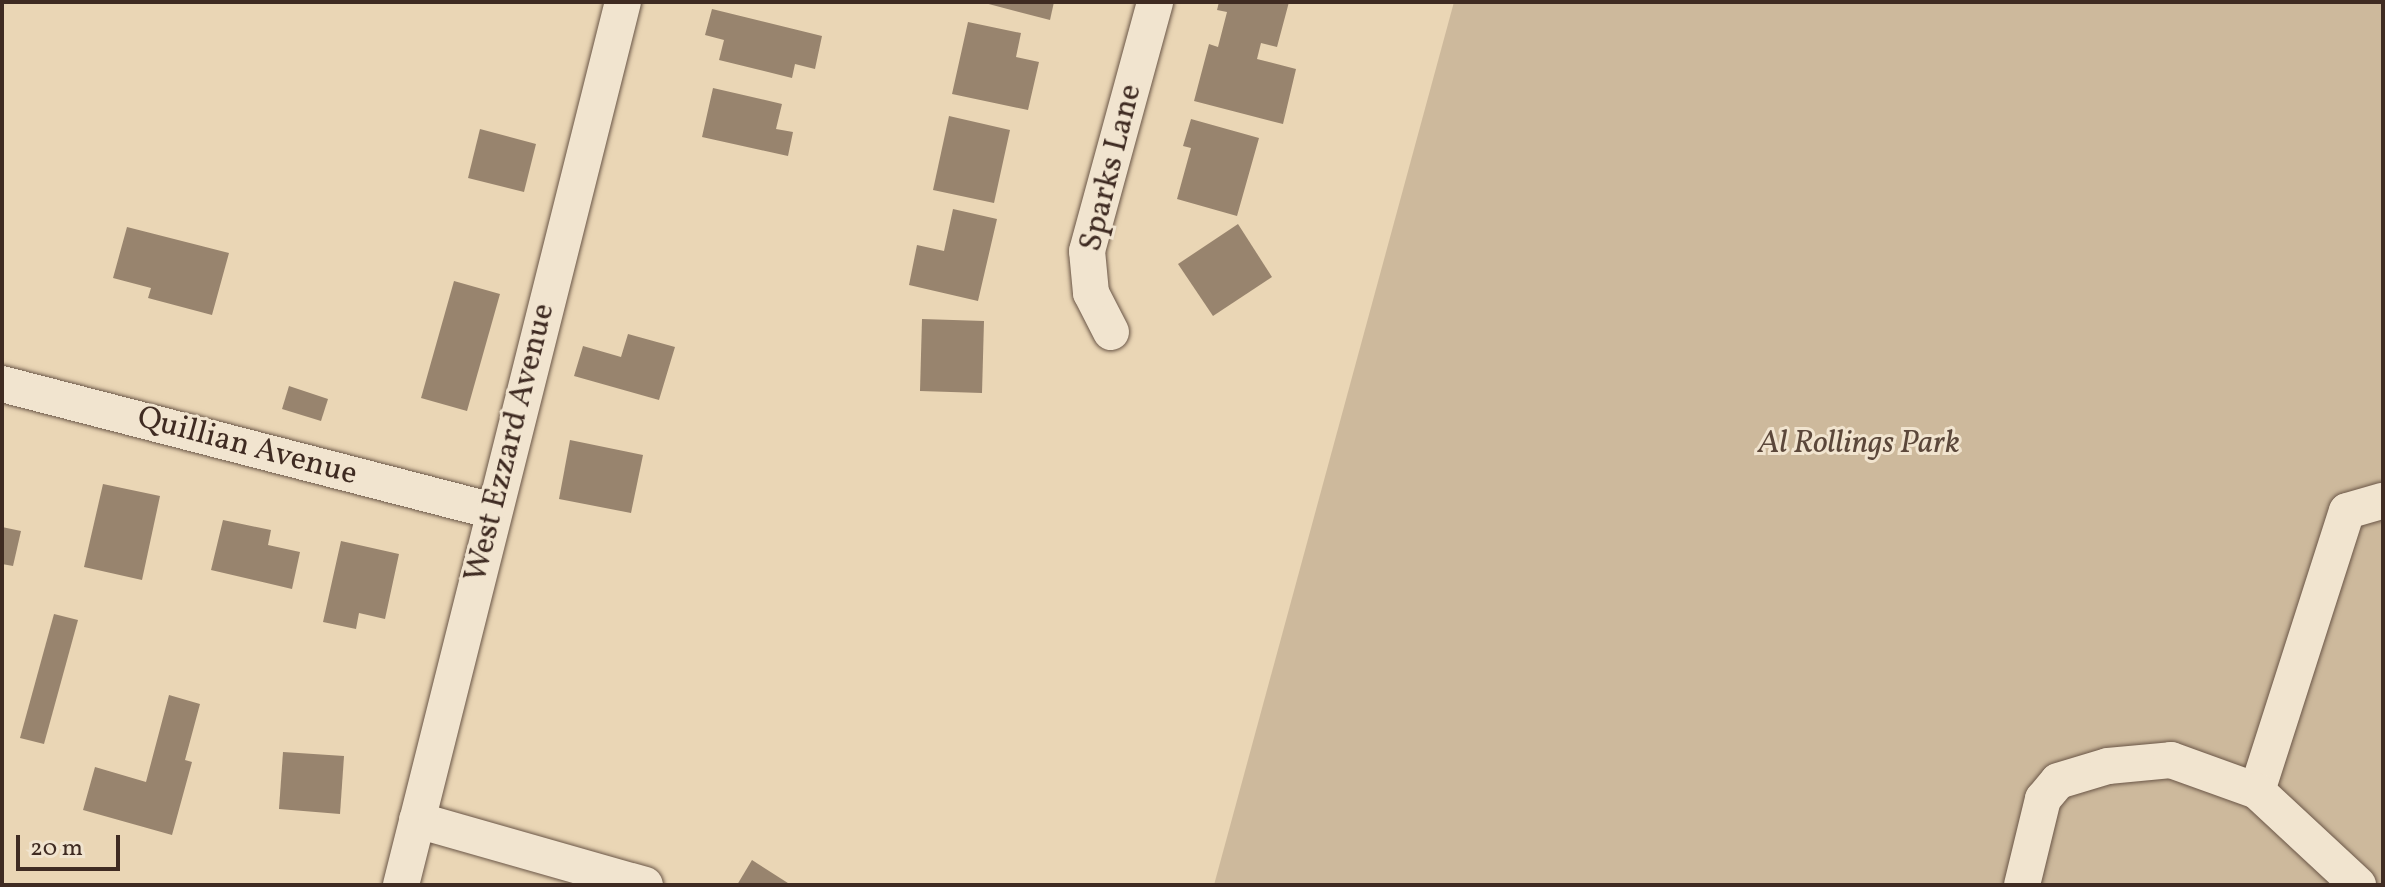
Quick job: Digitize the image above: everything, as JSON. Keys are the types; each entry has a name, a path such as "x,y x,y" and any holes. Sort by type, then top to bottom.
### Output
{"street":[{"name":"West Ezzard Avenue","path":"401,885 623,2"},
{"name":"Sparks Lane","path":"1111,332 1091,293 1087,251 1155,2"},
{"name":"Quillian Avenue","path":"2,384 493,511"},
{"path":"2257,791 2347,511 2383,501"},
{"path":"2022,885 2043,799 2058,781 2108,766 2171,760 2257,791 2358,885"},
{"path":"417,820 645,885"}],"green space":[{"name":"Al Rollings Park","path":"1454,2 2383,2 2383,885 1214,885"}],"building":[{"path":"981,2 1054,2 1050,20"},
{"path":"1219,2 1289,2 1277,47 1261,43 1257,59 1296,69 1283,124 1194,101 1209,44 1218,47 1227,12 1217,10"},
{"path":"712,9 822,36 815,69 795,64 792,78 719,60 724,40 705,35"},
{"path":"968,22 1021,33 1016,57 1039,62 1028,110 952,94"},
{"path":"713,88 782,104 776,129 793,132 788,156 702,137"},
{"path":"949,116 1010,130 994,203 933,190"},
{"path":"1191,119 1259,138 1237,216 1177,199 1191,148 1183,146"},
{"path":"480,129 536,144 524,192 468,178"},
{"path":"953,209 997,219 978,301 909,285 917,245 944,251"},
{"path":"1238,224 1272,277 1213,316 1178,264"},
{"path":"127,227 229,253 212,315 148,298 151,288 113,278"},
{"path":"454,281 500,294 467,411 421,398"},
{"path":"922,319 984,321 982,393 920,391"},
{"path":"628,334 675,347 659,400 574,376 583,346 621,357"},
{"path":"289,386 328,399 321,421 282,409"},
{"path":"570,440 643,455 631,513 559,499"},
{"path":"103,484 160,496 142,580 84,567"},
{"path":"223,520 271,530 268,545 300,552 292,589 211,570"},
{"path":"2,527 21,531 13,566 2,564"},
{"path":"341,541 399,554 385,619 359,613 356,629 323,622"},
{"path":"54,614 78,620 44,744 20,738"},
{"path":"169,695 200,704 185,760 192,762 172,835 83,810 95,767 146,782"},
{"path":"283,752 344,756 340,814 279,809"},
{"path":"752,860 791,885 737,885"}]}
